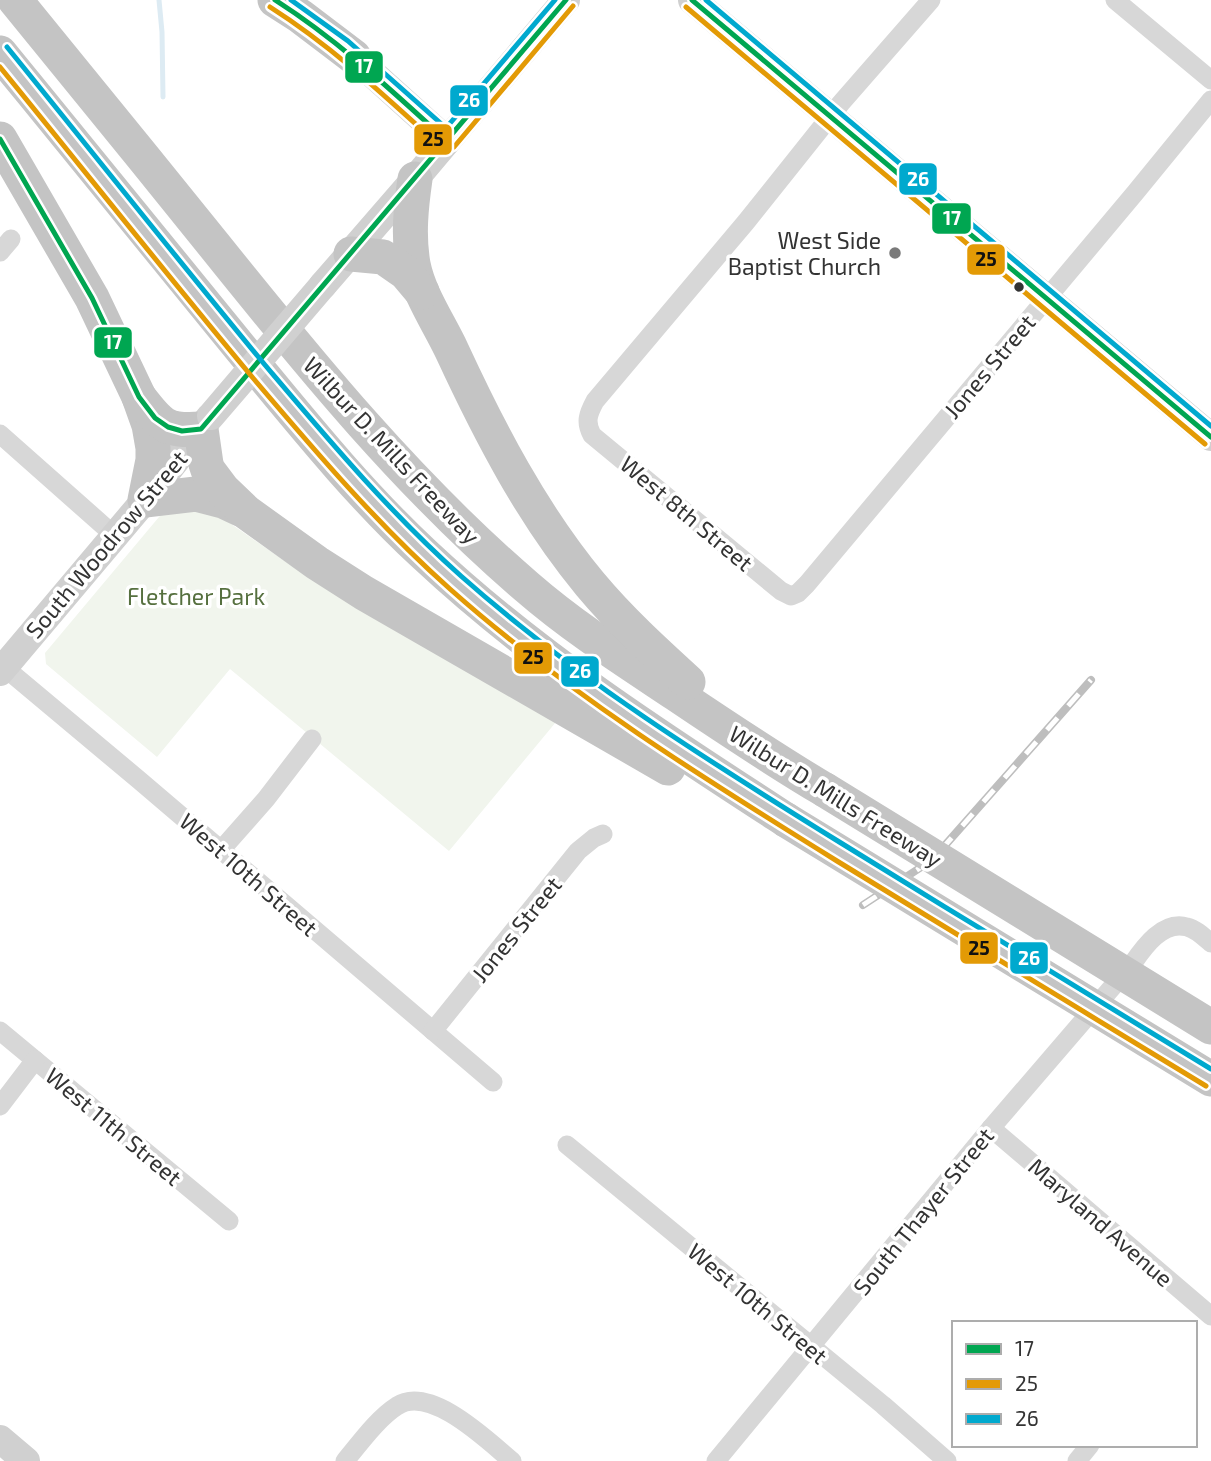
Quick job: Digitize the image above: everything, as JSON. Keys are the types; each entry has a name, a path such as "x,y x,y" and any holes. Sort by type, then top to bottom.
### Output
{"highway":[{"name":"Wilbur D. Mills Freeway","path":"15,0 287,336 373,436 461,528 527,587 607,649 771,757 1211,1027"},
{"path":"275,0 354,57"},
{"name":"Wilbur D. Mills Freeway","path":"0,53 317,439 362,490 457,584 525,641 593,692 781,825 903,891 1211,1079"},
{"path":"0,139 92,298 139,397 149,425 153,449 145,500 196,494 223,501 246,512"},
{"path":"415,179 410,219 416,276 470,390 526,494 554,537 625,623 771,757"},
{"path":"351,254 383,257 406,273 424,295"},
{"path":"139,397 155,418 168,427 182,431 206,422 206,464 223,490 246,512 317,563 364,593 781,825"}],"main road":[{"name":"South Woodrow Street","path":"2,669 145,500 206,422 566,0"},
{"path":"692,0 1211,438"},
{"path":"354,57 447,141"},
{"path":"0,1439 26,1461"}],"street":[{"path":"298,0 354,57"},
{"path":"830,117 931,0"},
{"path":"1115,0 1211,80"},
{"name":"Jones Street","path":"791,596 807,584 1211,100"},
{"name":"West 8th Street","path":"791,596 781,591 592,435 588,426 588,414 595,401 746,222 830,117"},
{"path":"0,434 115,536"},
{"name":"West 10th Street","path":"2,669 493,1082"},
{"path":"220,850 266,799 313,739"},
{"name":"Jones Street","path":"433,1031 578,852 603,834"},
{"name":"South Thayer Street","path":"716,1461 991,1128 1133,963 1146,944 1171,927 1187,927 1200,933 1211,943"},
{"name":"West 11th Street","path":"0,1031 229,1221"},
{"path":"0,1106 35,1060"},
{"name":"Maryland Avenue","path":"991,1128 1204,1312"},
{"name":"West 10th Street","path":"567,1145 883,1405 947,1461"},
{"path":"345,1461 389,1413 398,1405 411,1401 438,1406 469,1424 512,1461"},
{"path":"1077,1461 1088,1447"}],"green space":[{"name":"Fletcher Park","path":"211,510 289,564 556,722 449,851 230,669 157,757 46,664 45,653 164,511"}],"waterway":[{"path":"159,0 163,97"}],"railway":[{"path":"863,905 932,860 1091,680"}],"transit line":[{"name":"17","path":"275,0 343,49 447,141"},
{"name":"26","path":"291,0 348,41 446,128 555,0"},
{"name":"17","path":"0,139 92,298 139,397 155,418 168,427 182,431 201,429 566,0"},
{"name":"17","path":"692,0 1211,437"},
{"name":"26","path":"706,0 1211,426"},
{"name":"25","path":"270,7 337,56 447,150 454,147 573,6"},
{"name":"25","path":"686,7 1205,444"},
{"name":"26","path":"7,47 232,326 335,447 434,552 505,614 645,718 743,782 1211,1069"},
{"name":"25","path":"0,67 276,405 372,513 450,589 541,664 687,766 837,861 1206,1086"}],"place":[{"name":"West Side Baptist Church","path":"895,253"}]}
